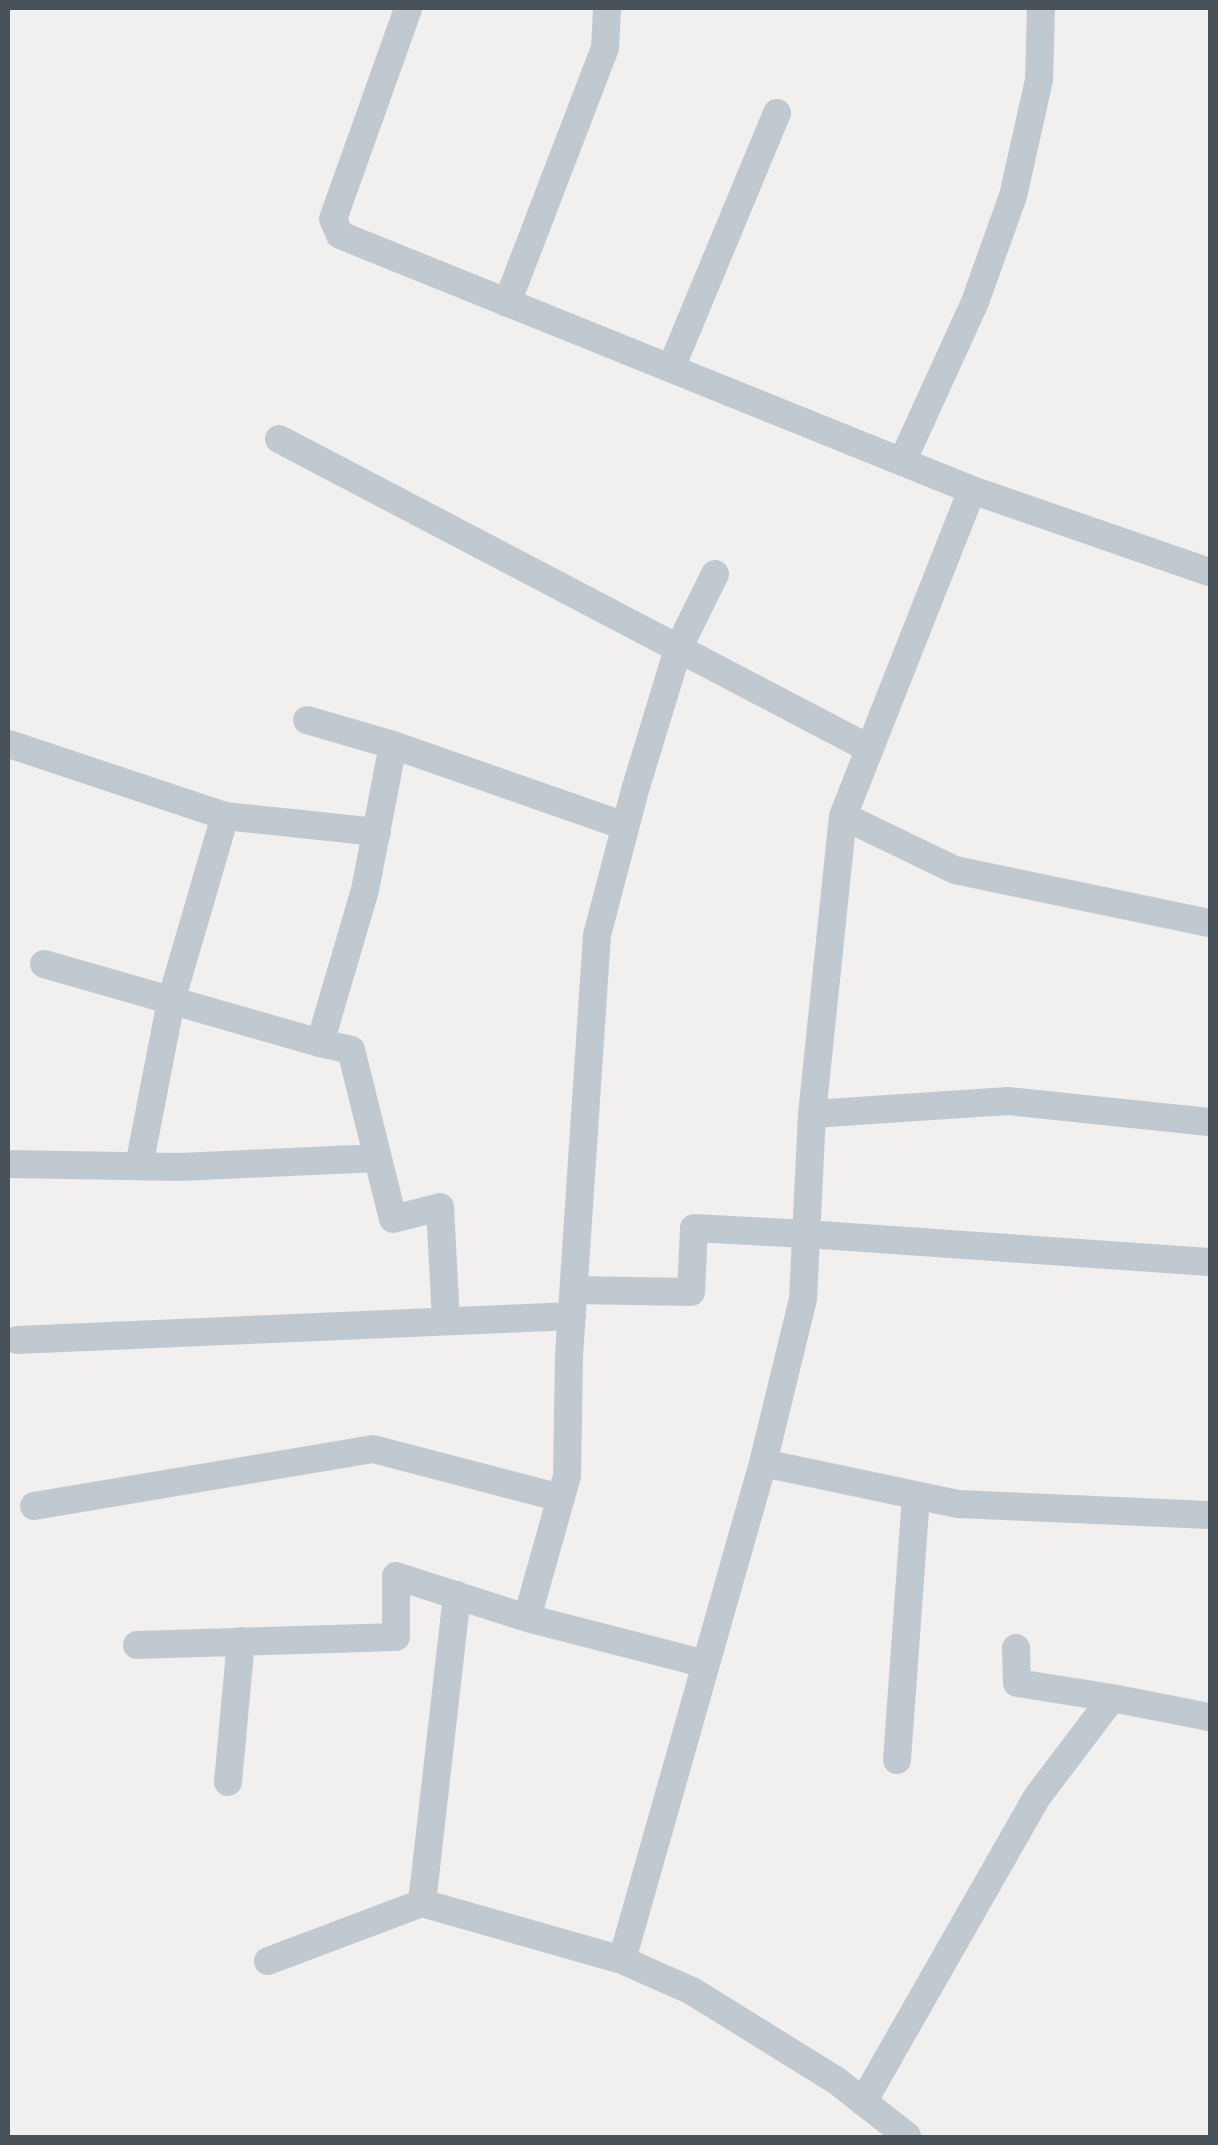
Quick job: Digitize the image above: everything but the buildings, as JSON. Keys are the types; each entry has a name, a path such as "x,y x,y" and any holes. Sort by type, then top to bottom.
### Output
{"street":[{"path":"408,9 333,219 340,235 972,490 1209,572"},
{"path":"507,303 605,48 607,9"},
{"path":"902,462 976,302 1014,196 1039,80 1041,9"},
{"path":"671,368 777,113"},
{"path":"279,439 870,749"},
{"path":"622,1960 763,1463 803,1299 812,1114 843,816 972,490"},
{"path":"527,1618 567,1476 569,1356 598,935 625,826 678,648 715,574"},
{"path":"308,720 392,745 625,826"},
{"path":"9,744 225,816 377,832"},
{"path":"320,1043 366,890 392,745"},
{"path":"139,1166 171,1001 225,816"},
{"path":"843,816 955,870 1209,923"},
{"path":"44,964 320,1043 351,1050 393,1219 440,1207 446,1321"},
{"path":"812,1114 1008,1101 1209,1122"},
{"path":"9,1164 180,1167 378,1158"},
{"path":"16,1340 446,1321 573,1303 691,1292 694,1228 1209,1262"},
{"path":"34,1506 373,1449 561,1498"},
{"path":"763,1463 958,1504 1209,1515"},
{"path":"897,1760 916,1496"},
{"path":"137,1644 396,1637 396,1576 527,1618 706,1664"},
{"path":"422,1902 457,1595"},
{"path":"228,1782 241,1641"},
{"path":"1016,1648 1017,1683 1112,1698 1209,1717"},
{"path":"863,2102 1037,1797 1112,1698"},
{"path":"268,1961 422,1902 622,1960 692,1991 837,2081 907,2136"}]}
